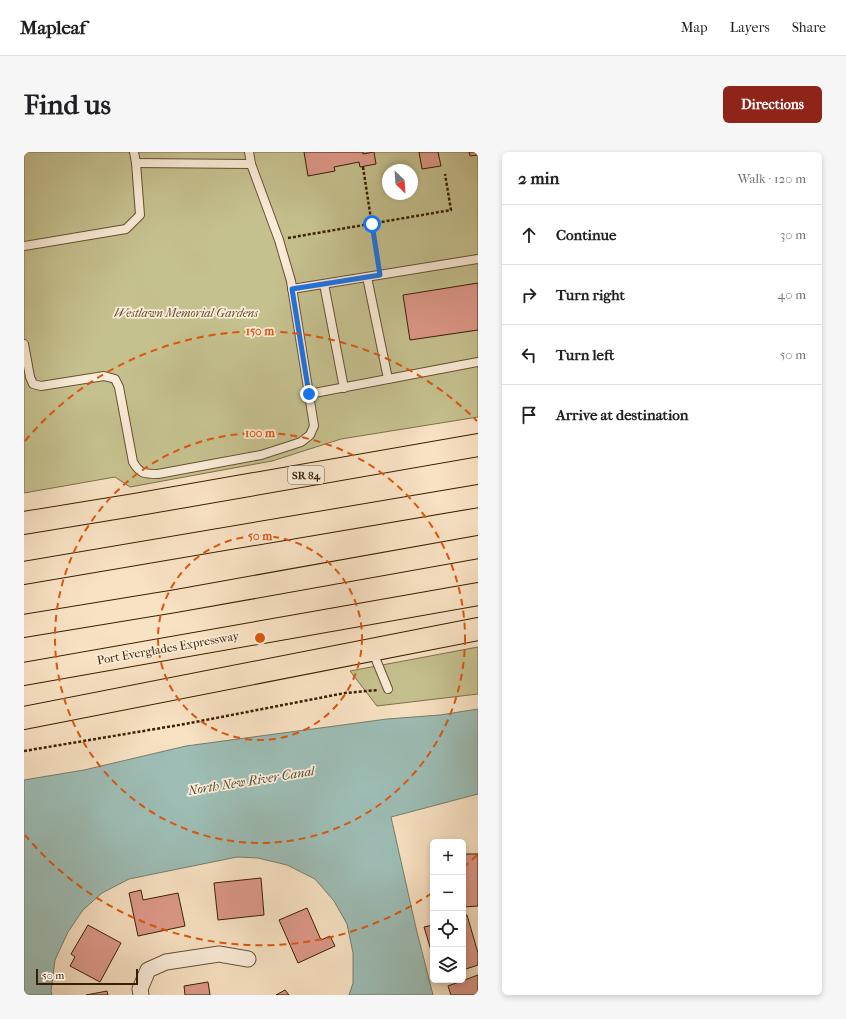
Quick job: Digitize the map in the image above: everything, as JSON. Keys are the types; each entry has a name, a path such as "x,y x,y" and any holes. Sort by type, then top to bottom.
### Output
{"main road":[{"name":"SR 84","path":"24,523 134,506 478,445"},
{"path":"24,573 478,496"},
{"path":"24,626 176,601 478,547"},
{"name":"Port Everglades Expressway","path":"24,674 478,594"},
{"path":"24,718 478,630"},
{"path":"24,733 197,695 334,657"}],"street":[{"path":"141,995 140,989 148,970 166,962 219,954 248,960"}],"lane":[{"path":"24,246 126,229 140,214 135,152"},
{"path":"24,344 30,377 33,384 41,386 104,376 115,380 120,387 133,462 138,470 145,474 158,474 261,455 301,442 310,435 314,426 291,281 279,240 251,164 249,152"},
{"path":"136,163 251,164"},
{"path":"292,289 478,259"},
{"path":"367,277 388,379"},
{"path":"324,284 344,388"},
{"path":"309,394 478,362"},
{"path":"372,650 388,689"}],"path":[{"path":"362,167 380,275"},
{"path":"279,240 451,210 444,174"},
{"path":"24,751 177,725 345,693 388,689"}],"green space":[{"name":"Westlawn Memorial Gardens","path":"24,152 478,152 478,417 341,439 272,461 130,487 115,477 24,493"},
{"path":"478,647 478,694 377,706 350,671"}],"water":[{"name":"North New River Canal","path":"478,709 478,794 391,817 433,995 349,995 353,983 353,953 347,924 334,901 315,879 287,865 258,858 237,857 129,879 102,893 83,910 68,932 55,960 51,991 52,995 24,995 24,780 84,770 186,746 387,719 440,715"}],"building":[{"path":"304,152 363,152 363,154 374,152 376,164 360,167 359,162 334,167 335,171 308,176"},
{"path":"419,152 438,152 441,166 422,169"},
{"path":"469,152 478,152 478,155 470,156"},
{"path":"478,283 478,330 410,340 403,295"},
{"path":"466,854 478,854 478,906 466,907"},
{"path":"261,878 264,915 218,920 214,883"},
{"path":"141,890 143,900 178,893 185,926 138,936 129,893"},
{"path":"307,908 321,940 330,936 335,946 298,963 279,920"},
{"path":"466,915 478,953 478,965 466,969 466,947"},
{"path":"88,925 121,943 100,982 70,966 75,957 71,954"},
{"path":"430,926 430,947 424,927"},
{"path":"478,975 478,995 451,995 448,986 456,983 466,983 466,979"},
{"path":"208,982 210,995 185,995 184,986"},
{"path":"285,990 289,995 276,995"},
{"path":"107,991 108,995 86,995"}],"route":[{"path":"309,394 292,289 380,275 372,224"}]}
